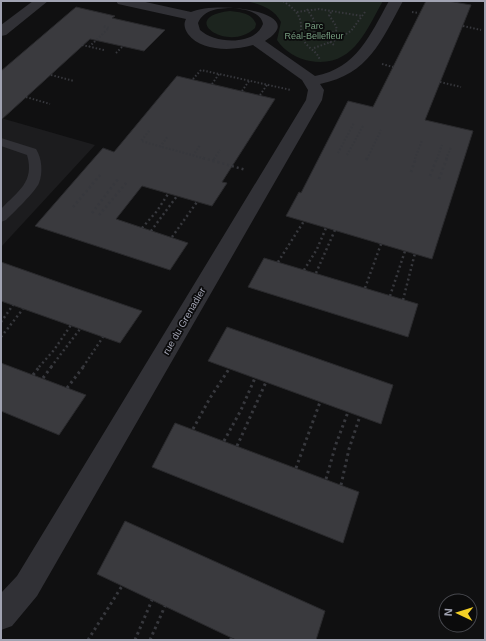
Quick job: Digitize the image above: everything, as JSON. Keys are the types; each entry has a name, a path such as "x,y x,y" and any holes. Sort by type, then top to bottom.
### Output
{"street":[{"path":"1,32 41,1"},
{"path":"123,1 194,17"},
{"path":"255,40 303,72 340,74 361,57 376,38 396,1"},
{"path":"226,3 252,7 262,12 268,18 270,24 267,31 255,40 231,44 206,40 198,36 193,30 191,23 194,17 209,7 226,3"},
{"name":"rue du Grenadier","path":"1,615 27,586 310,107 316,95 316,72"}],"lane":[{"path":"1,142 32,152 34,156 35,171 31,185 1,217"}],"path":[{"path":"284,1 297,12 301,19 301,38 305,43 314,48 319,56 316,72"},
{"path":"297,12 307,9 362,16"},
{"path":"307,9 314,20 314,35 328,40 334,45"},
{"path":"314,48 331,42 351,31 367,10"},
{"path":"328,40 327,36 337,30 336,24 329,17 329,13 332,11"},
{"path":"90,47 109,28 103,26"},
{"path":"462,26 481,30"},
{"path":"82,46 104,50"},
{"path":"116,53 122,46"},
{"path":"193,79 201,70 286,90"},
{"path":"212,84 219,74"},
{"path":"51,75 74,81"},
{"path":"242,91 249,81"},
{"path":"440,82 461,87"},
{"path":"288,84 293,94"},
{"path":"260,96 267,85"},
{"path":"26,97 50,104"},
{"path":"338,153 354,123"},
{"path":"347,156 363,126"},
{"path":"366,160 376,144 381,130"},
{"path":"149,131 141,141 246,170"},
{"path":"160,147 168,136"},
{"path":"411,172 422,140"},
{"path":"193,156 200,145"},
{"path":"430,176 442,145"},
{"path":"439,179 451,147"},
{"path":"213,161 220,150"},
{"path":"73,207 101,174"},
{"path":"92,213 118,179"},
{"path":"100,215 127,182"},
{"path":"142,228 157,211 168,194"},
{"path":"151,231 177,196"},
{"path":"172,237 186,220 197,202"},
{"path":"278,262 304,221"},
{"path":"304,270 317,249 326,228"},
{"path":"316,273 335,230"},
{"path":"365,288 382,244"},
{"path":"390,296 405,251"},
{"path":"403,300 408,276 415,254"},
{"path":"1,322 13,305"},
{"path":"1,337 23,309"},
{"path":"34,375 54,350 71,325"},
{"path":"43,378 80,329"},
{"path":"67,388 87,362 103,337"},
{"path":"193,429 210,398 229,369"},
{"path":"224,441 241,410 255,378"},
{"path":"237,446 266,382"},
{"path":"296,468 320,402"},
{"path":"326,479 336,444 348,412"},
{"path":"341,485 349,449 360,416"},
{"path":"88,640 122,586"},
{"path":"135,640 152,600"},
{"path":"150,640 165,606"}],"shaded area":[{"path":"1,118 95,145 1,247"}],"green space":[{"name":"Parc Réal-Bellefleur","path":"246,1 383,1 356,45 337,59 325,62 305,60 287,51 277,40 281,22 275,13 266,7"},
{"path":"230,11 242,13 252,17 256,24 255,28 244,35 232,37 221,36 212,32 207,26 207,20 214,15"}],"building":[{"path":"426,1 448,1 471,5 425,120 473,131 432,259 286,216 299,192 301,193 348,101 373,107"},
{"path":"76,7 115,16 112,18 165,30 144,51 90,39 1,120 1,71"},
{"path":"177,76 275,99 222,182 227,183 212,206 142,186 116,219 188,243 170,270 35,226 103,148 114,152"},
{"path":"264,258 418,304 408,337 248,287"},
{"path":"1,262 142,311 120,343 1,301"},
{"path":"227,327 393,385 381,424 208,361"},
{"path":"1,363 86,395 59,435 1,411"},
{"path":"175,423 359,492 343,543 152,467"},
{"path":"125,521 325,611 316,640 236,640 97,574"}]}
